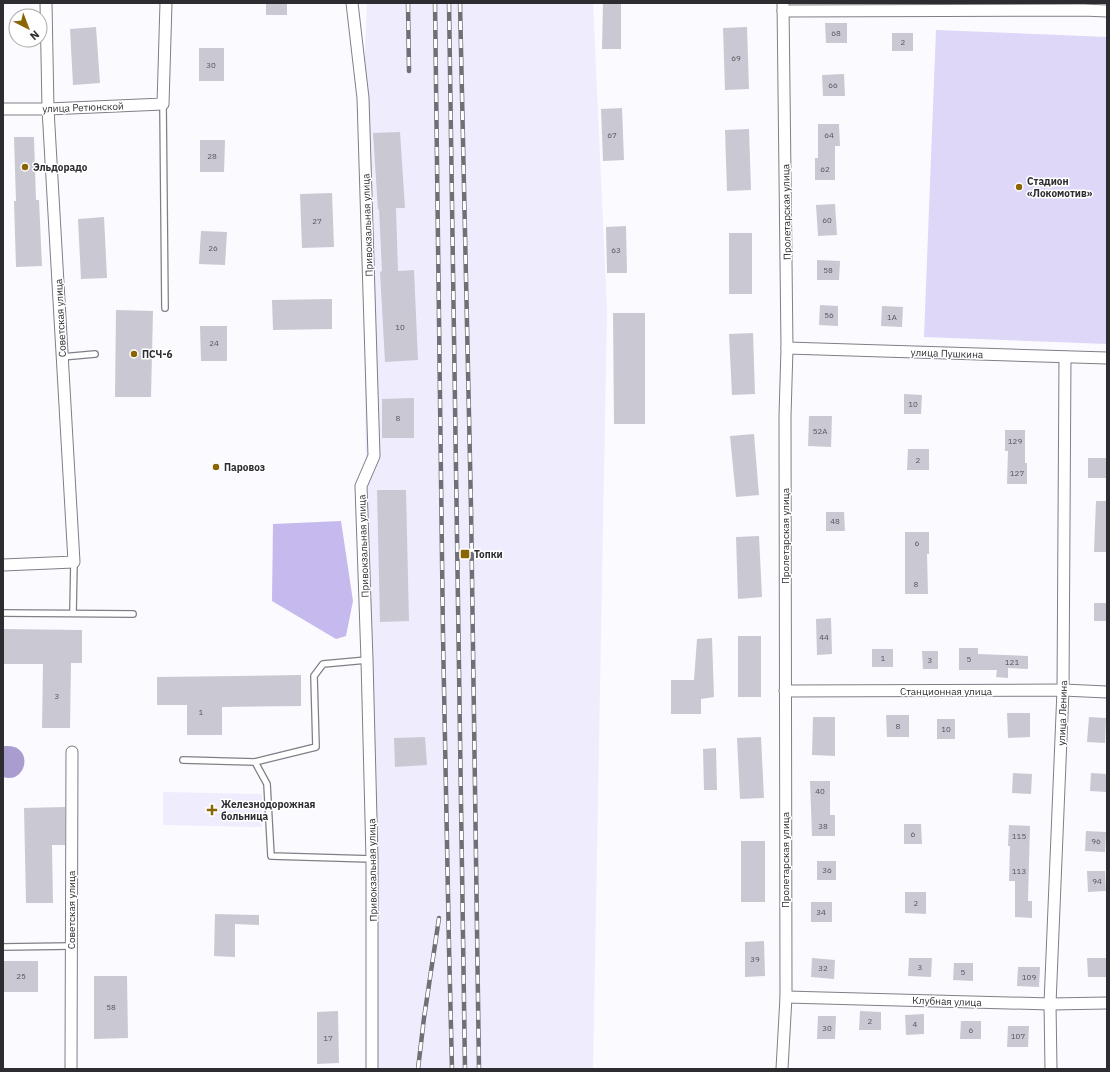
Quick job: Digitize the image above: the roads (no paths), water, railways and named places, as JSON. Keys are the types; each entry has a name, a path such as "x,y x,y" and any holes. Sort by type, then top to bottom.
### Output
{"street":[{"name":"Советская улица","path":"46,3 48,109 74,562"},
{"path":"163,104 166,3"},
{"name":"Привокзальная улица","path":"352,3 363,98 374,456 361,486 372,859 372,1069"},
{"path":"783,7 1083,6 1107,11"},
{"name":"Пролетарская улица","path":"782,1069 786,997 785,416 787,348 783,7"},
{"name":"улица Ретюнской","path":"3,109 48,109 163,104"},
{"name":"улица Пушкина","path":"787,348 1107,358"},
{"name":"улица Ленина","path":"1051,1069 1050,1004 1063,690 1065,356"},
{"path":"3,565 74,562"},
{"name":"Станционная улица","path":"785,691 1063,690 1107,692"},
{"name":"Советская улица","path":"71,1069 72,752"},
{"name":"Клубная улица","path":"786,997 1050,1004 1107,1004"}],"lane":[{"path":"163,104 165,308"},
{"path":"62,357 95,354"},
{"path":"73,613 74,562"},
{"path":"3,612 133,614"},
{"path":"183,760 255,762 316,747 314,676 323,664 367,660"},
{"path":"255,762 267,784 271,856 372,859"},
{"path":"3,947 71,946"}],"railway":[{"path":"408,3 409,71"},
{"path":"435,3 443,636 452,1069"},
{"path":"449,3 465,1069"},
{"path":"460,3 471,507 479,1069"},
{"path":"418,1069 439,918"}],"place":[{"name":"Эльдорадо","path":"25,167"},
{"name":"Стадион «Локомотив»","path":"1019,187"},
{"name":"ПСЧ-6","path":"134,354"},
{"name":"Паровоз","path":"216,467"},
{"name":"Топки","path":"465,554"},
{"name":"Железнодорожная больница","path":"212,810"}]}
